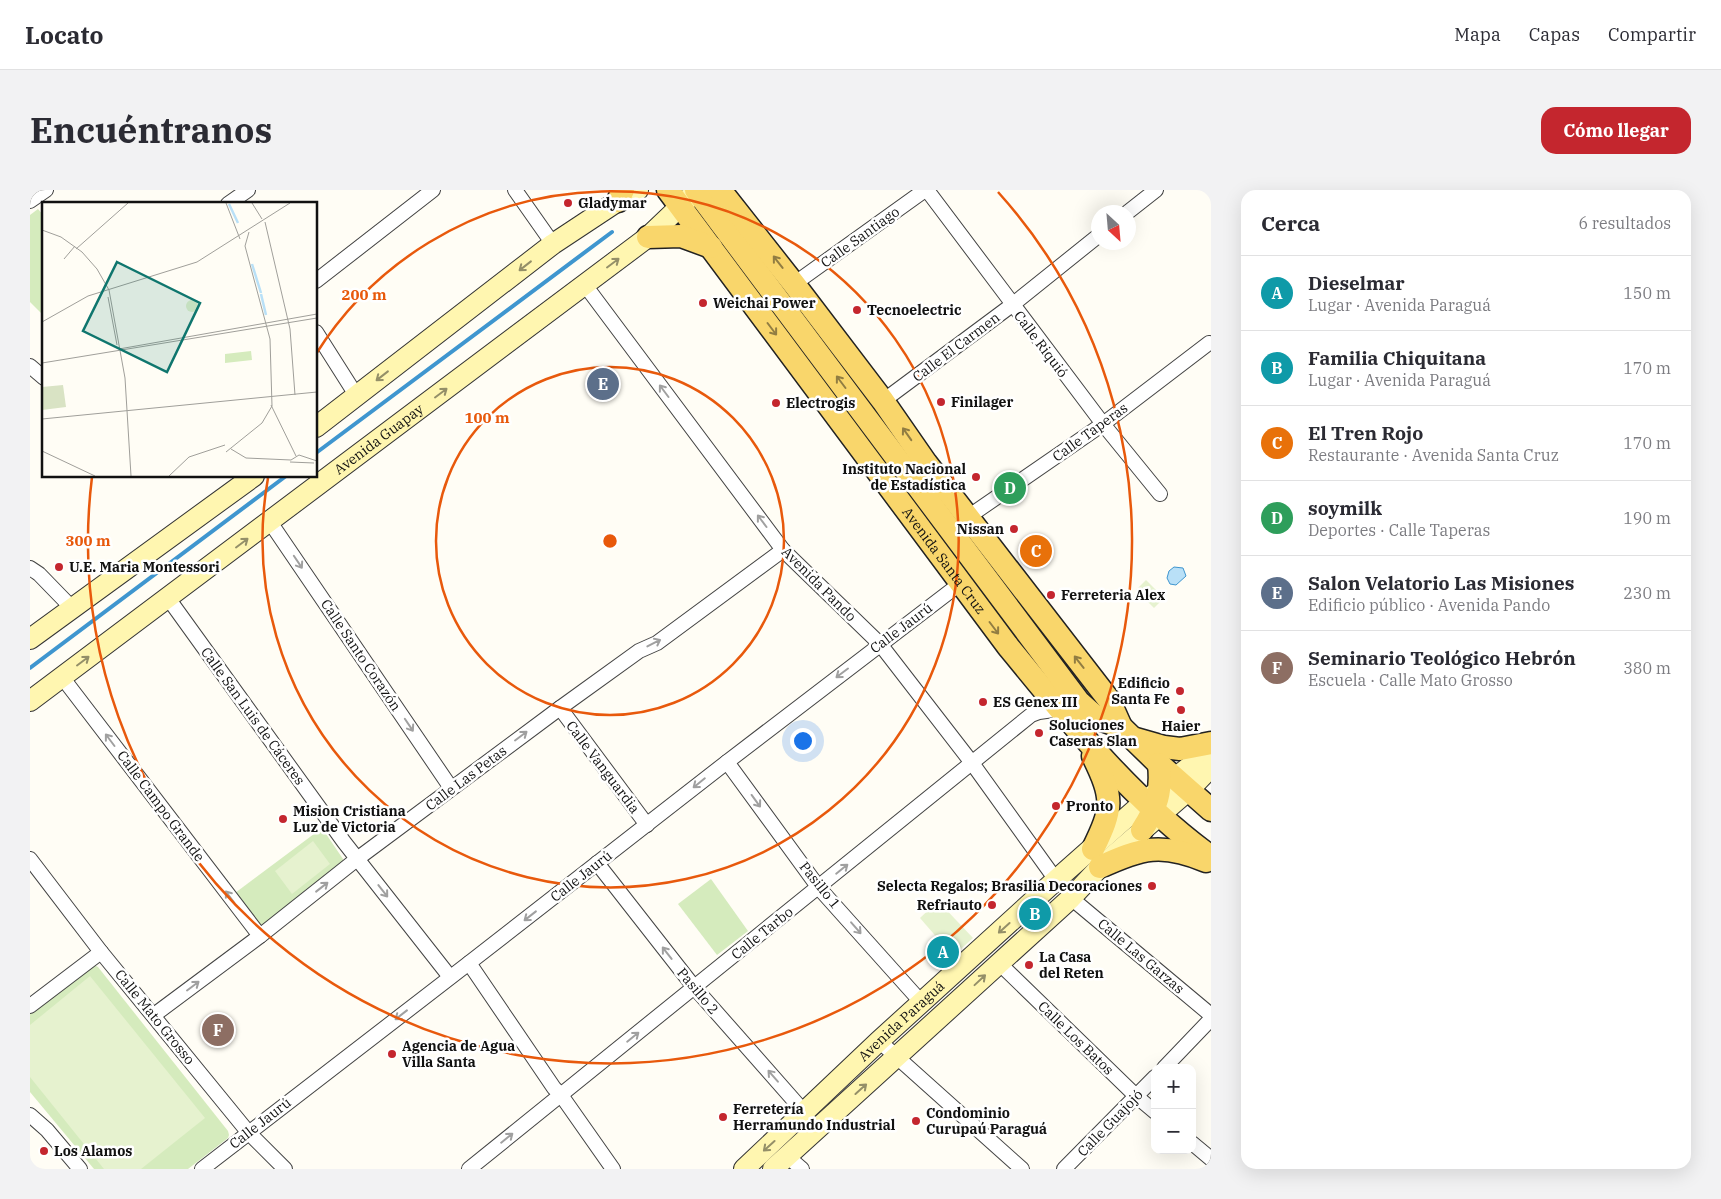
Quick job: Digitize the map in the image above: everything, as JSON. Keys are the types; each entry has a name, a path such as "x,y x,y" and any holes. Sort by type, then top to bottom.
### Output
{"main road":[{"path":"318,425 553,244 621,195 638,190"},
{"path":"694,224 702,191"},
{"name":"Avenida Santa Cruz","path":"702,191 734,200 794,284 884,401 926,463 1109,700 1127,733 1168,794"},
{"name":"Avenida Santa Cruz","path":"702,191 967,554 1079,702 1097,718 1127,733"},
{"name":"Avenida Guapay","path":"30,700 648,237 673,201 702,191"},
{"name":"Avenida Santa Cruz","path":"673,201 694,224 1007,645 1060,710 1082,733 1168,794"},
{"path":"648,237 681,236 712,248"},
{"path":"926,463 967,554"},
{"path":"30,639 251,478"},
{"path":"1082,733 1106,785 1109,802 1106,822 1096,858 1151,849 1170,849 1194,856 1211,864"},
{"path":"1127,733 1164,747 1180,749 1211,743"},
{"path":"1142,830 1168,794 1211,750"},
{"path":"1168,794 1211,767"},
{"path":"1168,794 1211,810"},
{"path":"1168,794 1211,857"},
{"name":"Avenida Paraguá","path":"780,1162 1070,898 1096,858 1168,794"},
{"name":"Avenida Paraguá","path":"744,1169 1056,880 1142,830"}],"street":[{"path":"30,201 46,190"},
{"path":"230,199 248,190"},
{"path":"318,279 433,190"},
{"path":"514,190 553,244"},
{"name":"Calle Santiago","path":"794,284 926,190"},
{"name":"Calle Riquió","path":"926,190 1012,306 1160,494"},
{"path":"1136,206 1156,190"},
{"name":"Calle El Carmen","path":"884,401 1012,306 1091,242"},
{"name":"Avenida Pando","path":"585,285 783,550 880,644 972,763 1056,880"},
{"path":"318,335 356,396"},
{"name":"Calle Taperas","path":"968,517 1103,424 1209,343"},
{"path":"30,366 42,376"},
{"name":"Calle Santo Corazón","path":"270,522 451,788"},
{"name":"Calle Las Petas","path":"154,1015 260,936 357,858 451,788 639,650 657,643 783,550"},
{"path":"30,568 39,574 73,609"},
{"name":"Calle Jaurú","path":"202,1169 961,583"},
{"name":"Calle San Luis de Cáceres","path":"168,598 357,858 450,977"},
{"name":"Calle Campo Grande","path":"62,677 260,936"},
{"name":"Calle Vanguardia","path":"560,708 647,825"},
{"name":"Calle Tarbo","path":"469,1169 1031,716 1039,712 1060,710"},
{"name":"Pasillo 1","path":"727,762 820,888 922,1003"},
{"name":"Calle Mato Grosso","path":"30,859 101,952 248,1132 285,1169"},
{"name":"Pasillo 2","path":"597,863 694,988 805,1113"},
{"name":"Calle Las Garzas","path":"1070,898 1211,1015"},
{"path":"30,1006 101,952"},
{"path":"469,963 554,1088 561,1095 613,1169"},
{"name":"Calle Los Batos","path":"999,963 1151,1109"},
{"path":"1168,1064 1211,1020"},
{"path":"880,1041 1022,1169"},
{"name":"Calle Guajojó","path":"1064,1169 1151,1081"},
{"path":"31,1116 47,1130 80,1169"},
{"path":"1196,1146 1211,1159"},
{"path":"780,1162 802,1169"}],"green space":[{"path":"38,209 42,214 42,314 30,302 30,215"},
{"path":"1146,580 1164,598 1154,608 1136,590"},
{"path":"322,828 343,859 343,863 268,924 262,925 257,922 235,893"},
{"path":"313,841 330,864 292,894 275,871"},
{"path":"711,879 748,931 717,955 678,904"},
{"path":"938,901 973,938 953,956 920,918"},
{"path":"94,965 98,967 228,1131 228,1138 188,1169 94,1169 30,1092 30,1014"},
{"path":"90,976 205,1118 141,1169 104,1169 30,1077 30,1025"}],"water":[{"path":"1174,567 1183,568 1186,576 1176,585 1170,584 1167,578 1169,571"}],"waterway":[{"path":"318,452 612,232"},
{"path":"30,668 283,478"}],"place":[{"name":"Gladymar","path":"568,203"},
{"name":"Weichai Power","path":"703,303"},
{"name":"Tecnoelectric","path":"857,310"},
{"name":"Salon Velatorio Las Misiones","path":"603,384"},
{"name":"Finilager","path":"941,402"},
{"name":"Electrogis","path":"776,403"},
{"name":"Instituto Nacional de Estadística","path":"976,477"},
{"name":"soymilk","path":"1010,488"},
{"name":"Nissan","path":"1014,529"},
{"name":"El Tren Rojo","path":"1036,551"},
{"name":"U.E. Maria Montessori","path":"59,567"},
{"name":"Ferreteria Alex","path":"1051,595"},
{"name":"Edificio Santa Fe","path":"1180,691"},
{"name":"ES Genex III","path":"983,702"},
{"name":"Haier","path":"1181,710"},
{"name":"Soluciones Caseras Slan","path":"1039,733"},
{"name":"Pronto","path":"1056,806"},
{"name":"Mision Cristiana Luz de Victoria","path":"283,819"},
{"name":"Selecta Regalos; Brasilia Decoraciones","path":"1152,886"},
{"name":"Refriauto","path":"992,905"},
{"name":"Familia Chiquitana","path":"1035,914"},
{"name":"Dieselmar","path":"943,952"},
{"name":"La Casa del Reten","path":"1029,965"},
{"name":"Seminario Teológico Hebrón","path":"218,1030"},
{"name":"Agencia de Agua Villa Santa","path":"392,1054"},
{"name":"Ferretería Herramundo Industrial","path":"723,1117"},
{"name":"Condominio Curupaú Paraguá","path":"916,1121"},
{"name":"Los Alamos","path":"44,1151"}]}
